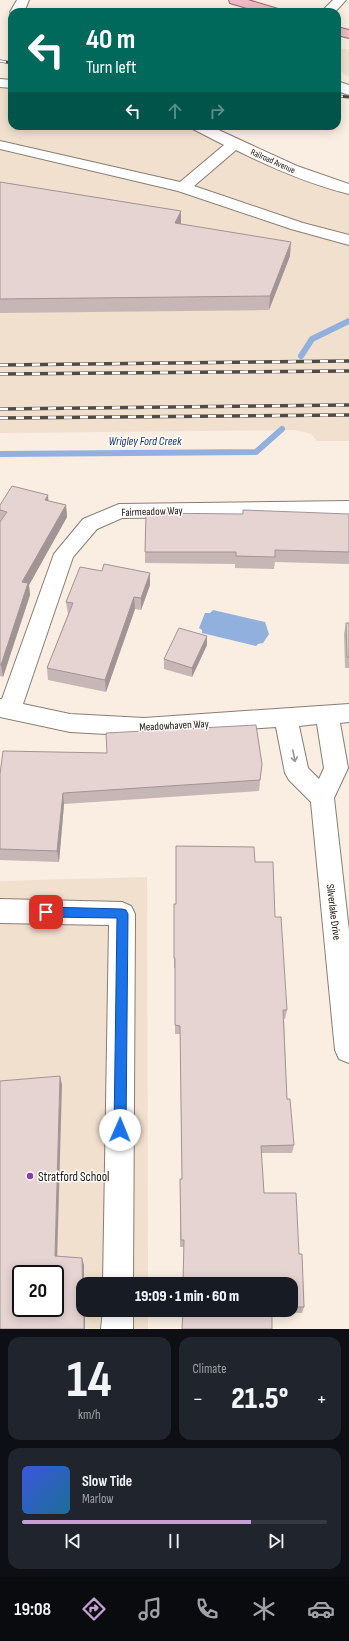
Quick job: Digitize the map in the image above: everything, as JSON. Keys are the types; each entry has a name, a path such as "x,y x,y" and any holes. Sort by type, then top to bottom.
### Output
{"main road":[{"path":"235,0 260,8"},
{"path":"222,4 228,8"}],"street":[{"path":"332,8 340,0"},
{"name":"Railroad Avenue","path":"206,130 322,183 349,189"},
{"path":"0,144 183,187 297,226 349,240"},
{"path":"183,187 234,144"},
{"name":"Fairmeadow Way","path":"4,709 64,554 90,524 119,511 349,508"},
{"name":"Meadowhaven Way","path":"4,709 70,723 144,727 338,714"},
{"path":"286,718 297,773 322,798 336,768 338,714"},
{"name":"Silverlake Drive","path":"322,798 345,961 349,1050"},
{"path":"0,911 122,914 118,1277"},
{"path":"117,1329 118,1317"}],"shaded area":[{"path":"341,48 349,50 349,77 341,72"},
{"path":"0,83 8,84 8,130 208,130 349,189 349,441 317,441 311,434 295,430 0,433"},
{"path":"147,877 148,1277 76,1277 76,1317 148,1317 148,1329 0,1329 0,881"}],"water":[{"path":"213,610 265,622 269,634 263,643 256,646 202,633 202,630 199,628 205,613 210,613"}],"building":[{"path":"0,182 181,211 175,223 291,242 270,296 0,299"},
{"path":"12,486 48,495 45,500 66,505 22,582 28,583 0,665 0,522 7,512 0,510 0,505"},
{"path":"243,510 349,514 349,552 275,550 275,557 236,556 236,552 145,552 146,513 243,514"},
{"path":"104,564 150,573 141,598 134,597 105,680 47,668 73,603 66,602 80,567 102,571"},
{"path":"346,623 349,623 349,657 347,657"},
{"path":"179,628 207,636 192,668 164,659"},
{"path":"256,725 262,764 260,780 63,793 57,851 0,849 0,774 3,751 107,753 106,733"},
{"path":"176,846 254,847 255,862 273,862 275,917 281,917 287,1010 283,1010 287,1099 290,1099 294,1145 261,1146 264,1193 296,1193 299,1254 302,1254 304,1307 298,1307 298,1277 183,1277 184,1240 181,1240 180,1179 182,1179 180,1026 175,1025 174,904 176,904"},
{"name":"Stratford School","path":"60,1076 55,1256 82,1258 82,1277 76,1277 76,1317 84,1317 84,1329 0,1329 0,1081"},
{"path":"183,1317 272,1317 272,1329 182,1329"}],"waterway":[{"name":"Wrigley Ford Creek","path":"301,356 312,339 349,321"},
{"name":"Wrigley Ford Creek","path":"0,454 256,452 282,429"}],"railway":[{"path":"0,61 8,62"},
{"path":"341,96 349,97"},
{"path":"0,365 349,361"},
{"path":"0,374 349,371"},
{"path":"0,409 349,405"},
{"path":"0,418 349,415"}],"place":[{"name":"Stratford School","path":"30,1176"}],"route":[{"path":"46,912 122,914 120,1130"}]}
